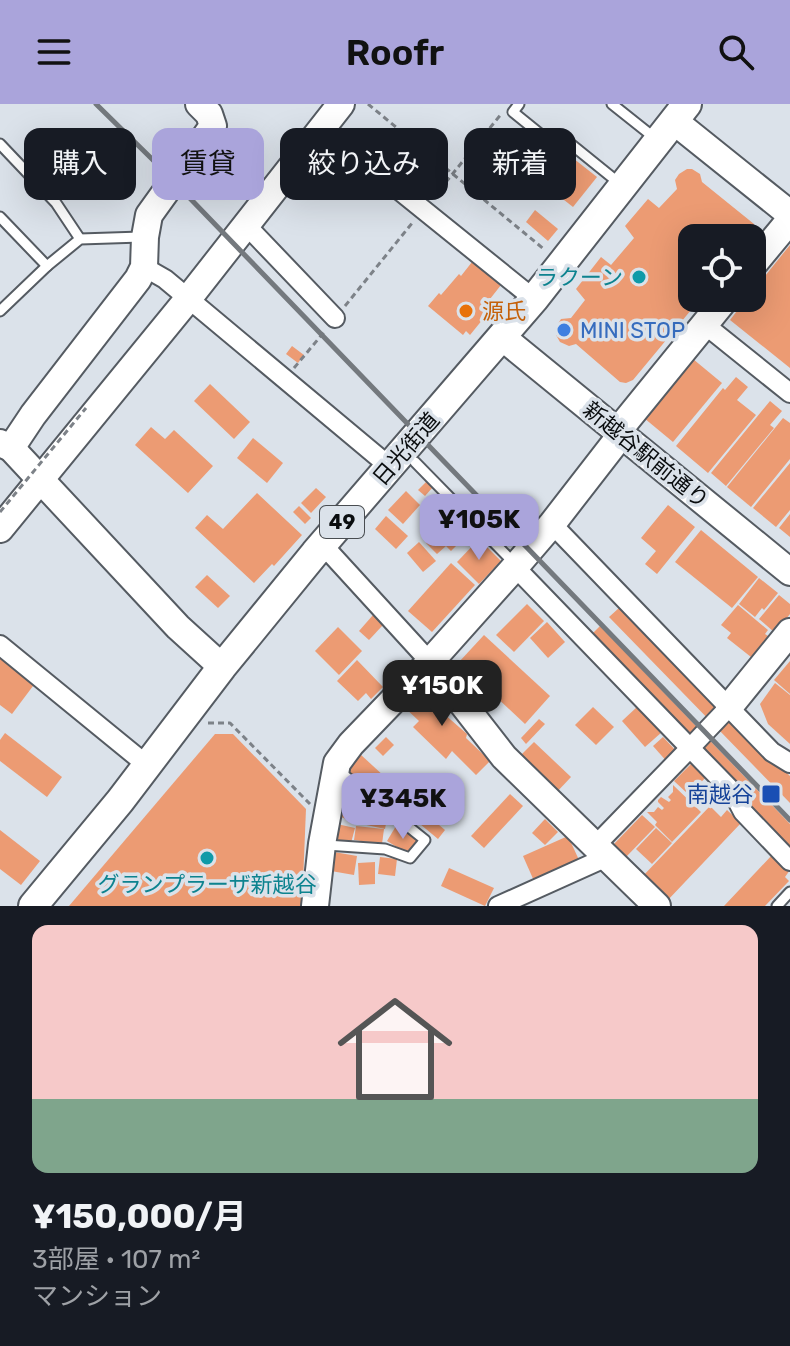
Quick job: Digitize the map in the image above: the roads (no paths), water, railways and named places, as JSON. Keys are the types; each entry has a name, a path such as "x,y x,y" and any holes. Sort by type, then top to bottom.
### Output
{"main road":[{"name":"日光街道","path":"33,906 323,545 403,464 673,122"}],"street":[{"path":"199,104 209,114 213,126 149,215 144,267 138,279 6,446 178,627 222,667"},
{"path":"322,128 341,104"},
{"path":"673,122 790,214"},
{"path":"0,529 280,182"},
{"path":"411,200 534,299"},
{"path":"766,249 790,220"},
{"path":"246,225 335,318"},
{"path":"144,267 165,279 284,380 403,464"},
{"path":"315,906 322,844 337,763 552,524 714,312"},
{"path":"704,324 790,393"},
{"name":"新越谷駅前通り","path":"502,337 790,572"},
{"path":"552,524 772,752 790,763"},
{"path":"323,545 430,662 504,757 657,906"},
{"path":"515,566 732,791 743,812 790,861"},
{"path":"498,906 598,861 600,850 729,707 790,632"},
{"path":"0,645 148,766"}],"lane":[{"path":"519,104 513,112 555,146 572,145 622,185"},
{"path":"612,104 673,122"},
{"path":"0,144 56,203 80,239"},
{"path":"0,217 47,266"},
{"path":"0,311 80,239 145,237"},
{"path":"403,464 515,566"},
{"path":"322,844 385,849 410,858 425,840 344,775 335,772"},
{"path":"777,906 790,892"}],"railway":[{"path":"96,104 790,820"}],"place":[{"name":"ラクーン","path":"639,277"},
{"name":"源氏","path":"466,311"},
{"name":"MINI STOP","path":"564,330"},
{"name":"南越谷","path":"771,794"},
{"name":"グランプラーザ新越谷","path":"207,858"}]}
